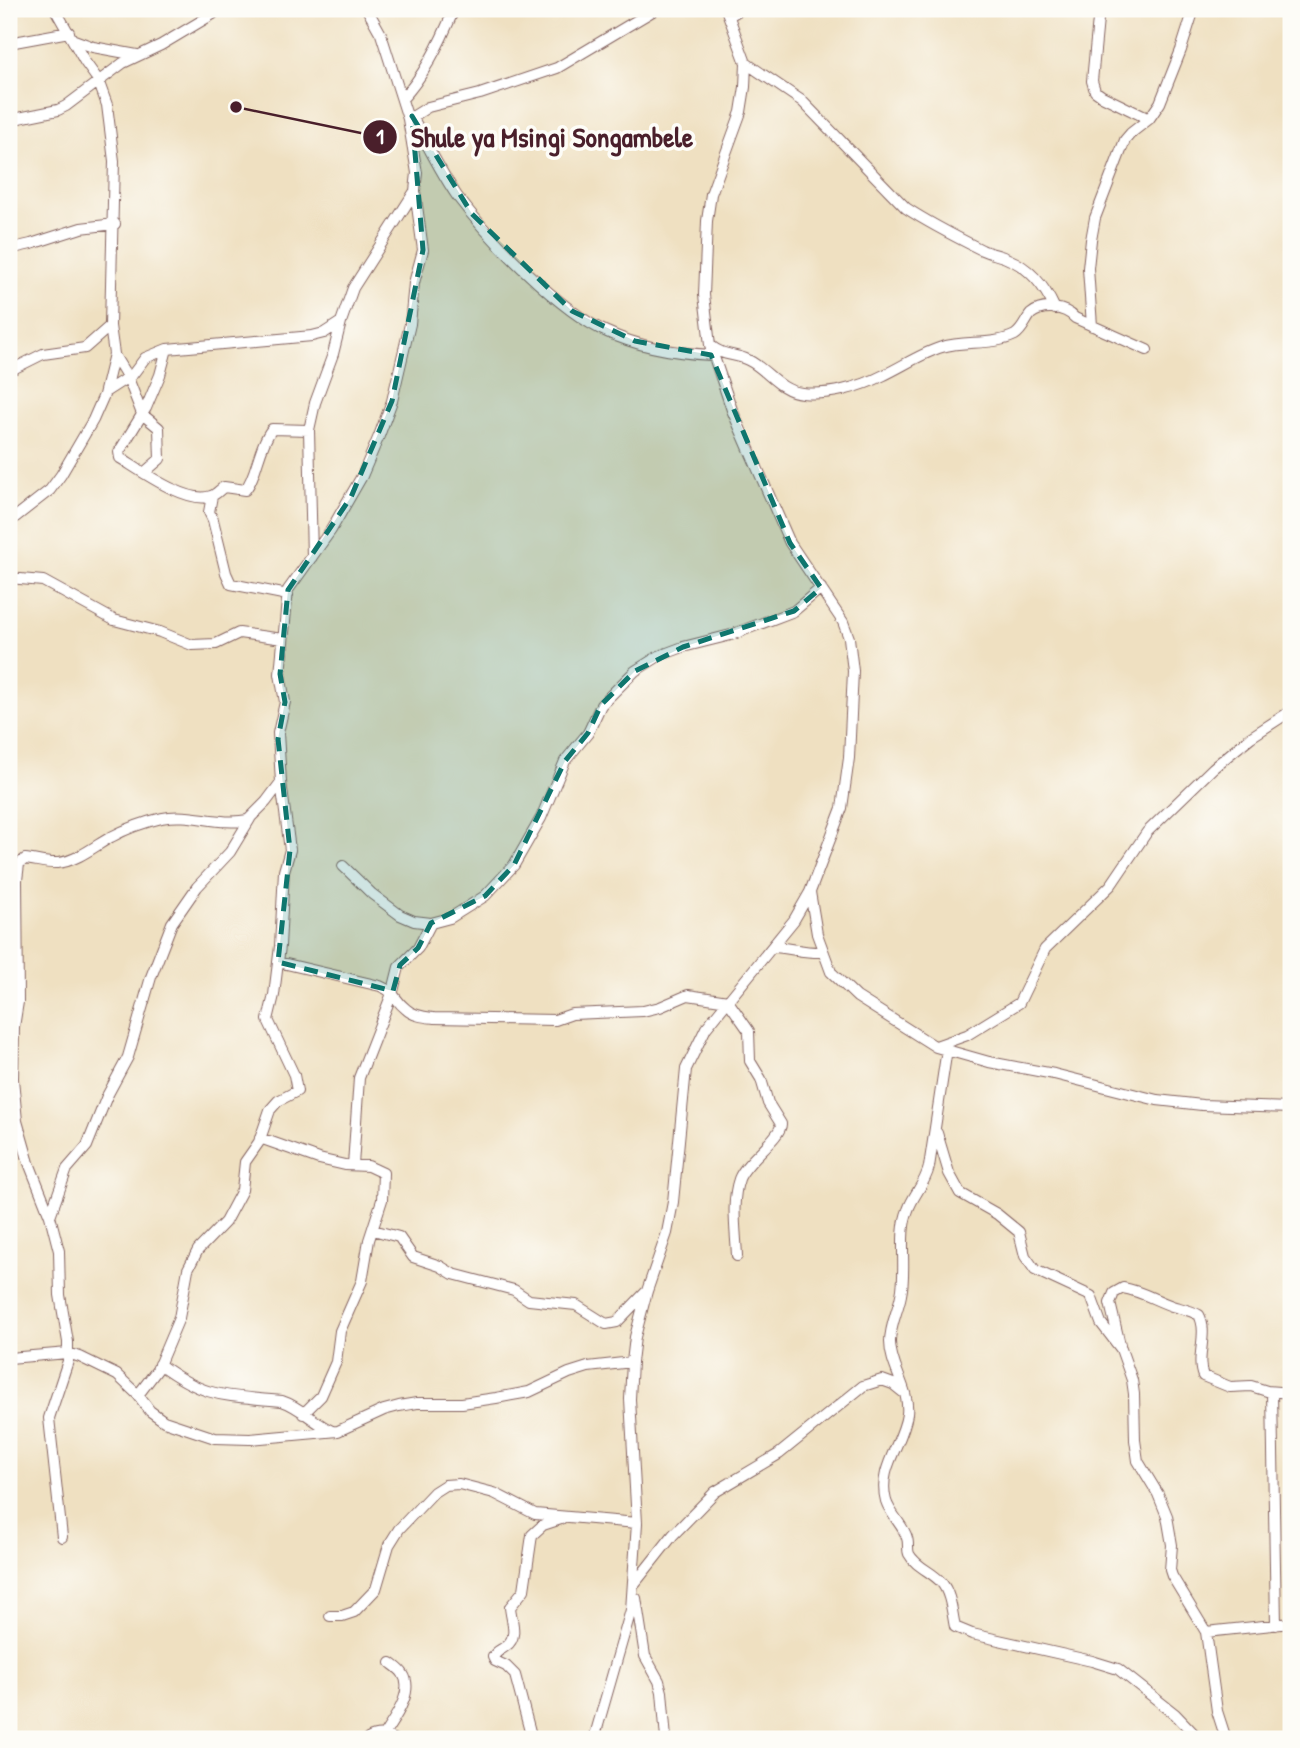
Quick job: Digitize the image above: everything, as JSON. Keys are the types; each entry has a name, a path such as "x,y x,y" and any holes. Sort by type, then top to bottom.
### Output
{"street":[{"path":"9,522 50,490 93,420 105,392 114,354 110,326 115,224 112,136 107,105 99,80 85,62 55,9"},
{"path":"9,120 58,110 138,55 161,45 217,9"},
{"path":"367,9 381,34 410,118 472,214 541,285 572,311 606,332 663,349 710,350 752,362 788,390 800,394 853,387 882,377 941,348 1015,334 1034,312 1055,309 1069,312 1075,318 1147,350"},
{"path":"403,102 445,31 454,9"},
{"path":"410,118 428,107 469,97 557,68 656,9"},
{"path":"594,1739 631,1610 635,1583 637,1523 630,1399 632,1362 647,1291 667,1233 673,1202 686,1069 706,1028 794,920 810,891 842,808 849,758 853,671 849,638 843,622 790,542 732,410 710,350 704,295 707,221 711,194 741,112 746,87 746,63 727,12 741,9"},
{"path":"1099,9 1092,81 1095,91 1149,119"},
{"path":"1092,326 1088,268 1095,218 1125,140 1149,119 1160,103 1194,9"},
{"path":"9,31 9,41 72,36 93,47 138,55"},
{"path":"746,63 802,101 906,208 987,252 1019,265 1046,290 1055,309"},
{"path":"403,102 428,107"},
{"path":"138,1395 159,1364 179,1318 188,1269 198,1250 225,1222 242,1190 244,1161 256,1148 265,1119 273,1104 297,1091 294,1075 268,1020 278,962 284,872 290,850 278,739 285,702 280,674 288,595 292,584 351,497 392,401 410,324 414,283 423,250 415,191 416,173 410,118"},
{"path":"312,558 309,430 315,403 353,288 415,191"},
{"path":"9,248 81,228 115,224"},
{"path":"105,392 128,378 145,358 167,349 296,338 324,333 341,322"},
{"path":"9,371 43,354 85,348 110,326"},
{"path":"324,333 337,339"},
{"path":"167,349 158,381 142,414 118,452 120,458 178,493 212,496 224,487 242,490 247,488 272,429 309,430"},
{"path":"114,354 128,378 142,414 159,428 160,458 145,472"},
{"path":"212,496 209,512 223,566 231,584 288,595"},
{"path":"9,578 43,581 114,620 160,632 192,645 216,644 239,633 283,639"},
{"path":"343,866 392,910 414,921 431,923 450,918 485,896 503,878 541,818 565,761 588,733 601,705 635,671 659,656 731,635 794,611 821,588"},
{"path":"941,1048 1019,1003 1045,949 1111,885 1147,831 1213,768 1251,737 1291,711"},
{"path":"50,1216 67,1169 87,1146 107,1096 128,1057 151,977 172,923 197,887 230,852 250,819 267,802 281,782"},
{"path":"62,1537 49,1418 65,1373 68,1353 60,1295 60,1251 21,1135 14,1090 19,864 25,859 63,861 83,854 112,836 160,818 182,815 231,821 250,819"},
{"path":"810,891 817,934 831,972 858,997 941,1048 989,1062 1054,1074 1157,1100 1202,1105 1291,1108"},
{"path":"353,1165 359,1078 400,967 418,948 431,923"},
{"path":"773,947 802,949 810,953 823,952"},
{"path":"278,962 369,982 393,992 406,1009 424,1017 434,1018 555,1020 572,1014 643,1011 688,995 728,1001 749,1031 750,1061 781,1124 778,1134 760,1150 739,1179 735,1206 737,1256"},
{"path":"941,1048 936,1126 927,1176 907,1211 902,1286 891,1330 892,1358 906,1395 907,1415 885,1474 886,1502 907,1536 908,1552 920,1566 942,1583 951,1604 955,1627 972,1634 1118,1669 1175,1714 1199,1739"},
{"path":"936,1126 949,1173 960,1193 1004,1218 1019,1232 1025,1256 1035,1270 1091,1296 1101,1323 1121,1349"},
{"path":"260,1138 319,1158 368,1166 383,1173 382,1200 369,1240 362,1281 340,1331 336,1362 321,1395 303,1414"},
{"path":"373,1230 399,1237 412,1257 440,1266 453,1274 514,1290 529,1300 576,1305 606,1324 617,1322 647,1291"},
{"path":"1226,1739 1217,1711 1206,1632 1172,1576 1172,1545 1167,1516 1158,1494 1138,1461 1134,1394 1110,1303 1114,1293 1123,1288 1153,1296 1172,1306 1187,1308 1199,1315 1203,1330 1203,1376 1230,1387 1251,1386 1272,1392 1291,1393"},
{"path":"9,1358 68,1353 117,1376 138,1395 150,1411 164,1421 215,1438 250,1439 333,1432 399,1406 417,1403 462,1403 529,1392 588,1367 632,1362"},
{"path":"159,1364 200,1390 238,1399 282,1401 293,1405 333,1432"},
{"path":"666,1739 662,1692 645,1656 635,1583 673,1535 715,1492 779,1454 863,1386 874,1382 889,1382 906,1395"},
{"path":"1272,1392 1276,1625"},
{"path":"330,1616 354,1612 376,1589 389,1545 399,1529 434,1492 445,1485 459,1484 494,1493 535,1514 637,1523"},
{"path":"532,1739 515,1675 493,1657 496,1652 509,1645 513,1637 510,1607 524,1590 532,1535 543,1525 566,1518"},
{"path":"1206,1632 1291,1623"},
{"path":"368,1739 376,1735 389,1737 407,1688 404,1675 391,1663"}],"highlighted area":[{"path":"412,116 472,214 572,311 635,341 711,355 790,543 821,588 794,611 683,647 635,671 601,705 588,733 565,761 514,865 485,896 431,923 418,948 400,965 393,991 278,962 290,850 278,739 285,702 280,674 288,590 351,497 392,401 423,250"}],"place":[{"name":"Shule ya Msingi Songambele","path":"236,107"}]}
